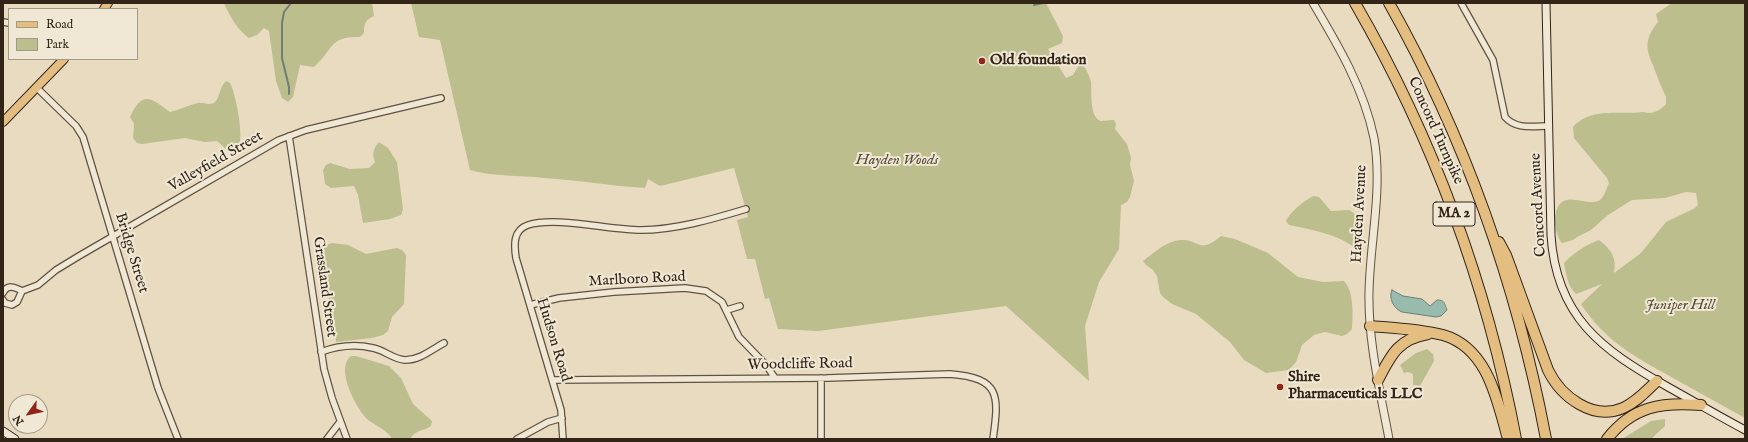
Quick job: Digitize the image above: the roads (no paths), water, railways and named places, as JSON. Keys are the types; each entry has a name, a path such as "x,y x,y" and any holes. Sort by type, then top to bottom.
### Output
{"highway":[{"name":"Concord Turnpike","path":"1355,3 1401,90 1435,165 1454,214 1476,278 1488,320 1516,439"},
{"name":"Concord Turnpike","path":"1389,3 1442,109 1463,157 1489,226 1520,327 1546,439"},
{"path":"1489,226 1506,255 1548,370 1556,384 1565,394 1575,402 1590,409 1612,411 1630,404 1658,381"},
{"path":"1370,326 1423,331 1442,335 1458,342 1470,350 1479,361 1490,381 1508,439"},
{"path":"1378,380 1389,358 1399,346 1414,337 1432,333"},
{"path":"1607,439 1626,420 1650,408 1671,403 1701,405"}],"main road":[{"name":"Hayden Avenue","path":"1313,3 1356,80 1366,108 1374,140 1377,178 1370,278 1370,326 1389,439"},
{"name":"Concord Avenue","path":"1546,3 1551,241 1556,268 1564,291 1581,321 1598,340 1619,358 1745,430"},
{"path":"3,122 63,60"},
{"path":"5,434 15,439"}],"street":[{"path":"1461,3 1493,60 1505,117 1509,122 1519,126 1549,126"},
{"name":"Bridge Street","path":"37,88 76,126 83,137 158,388 178,439"},
{"name":"Valleyfield Street","path":"3,300 5,303 12,305 17,302 22,291 38,285 56,270 242,161 289,136 306,130 441,98"},
{"name":"Grassland Street","path":"289,136 321,352 332,398 347,439"},
{"name":"Hudson Road","path":"563,439 561,410 515,249 514,244 517,232 527,225 543,222 565,223 617,230 643,230 715,218 746,209"},
{"name":"Valleyfield Street","path":"3,293 4,289 11,286 22,291"},
{"name":"Marlboro Road","path":"530,305 559,298 598,294 685,288 706,291 718,298 727,310 739,337 766,365 775,378"},
{"path":"727,310 740,306"},
{"path":"321,352 334,347 352,346 373,348 404,360 416,358 429,353 444,343"},
{"name":"Woodcliffe Road","path":"553,380 821,378 901,375 968,375 984,382 992,389 997,399 994,439"},
{"path":"821,378 821,439"},
{"path":"517,439 548,422 562,418"},
{"path":"327,439 340,422"}],"waterway":[{"path":"289,94 289,87 282,58 282,23 284,12 291,3"},
{"path":"1034,5 1043,3"}],"place":[{"name":"Old foundation","path":"982,61"},
{"name":"Shire Pharmaceuticals LLC","path":"1280,387"}],"park label":[{"name":"Hayden Woods","path":"897,161"},
{"name":"Juniper Hill","path":"1680,306"}]}
